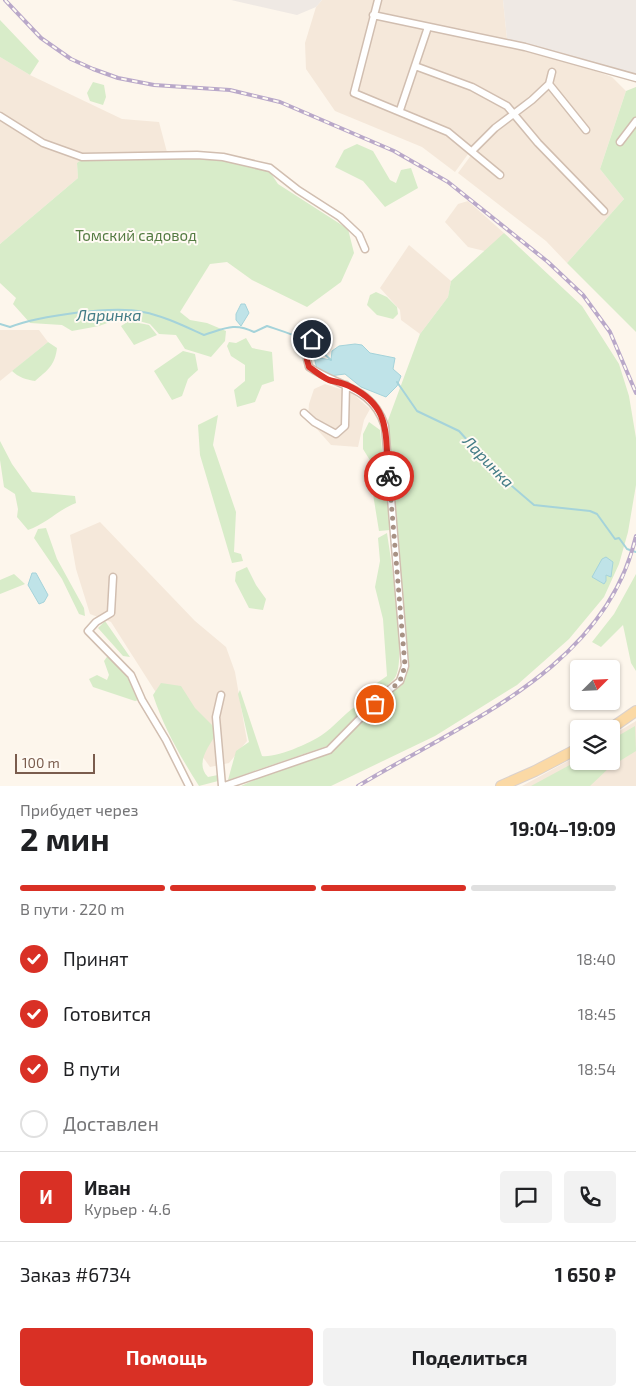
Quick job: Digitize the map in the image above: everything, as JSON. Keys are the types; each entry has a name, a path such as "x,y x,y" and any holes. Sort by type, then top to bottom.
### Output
{"main road":[{"path":"620,722 636,711"},
{"path":"501,786 535,772 570,753"},
{"path":"515,786 535,772"}],"street":[{"path":"378,0 367,38 365,57 354,93 400,110 448,132 500,175"},
{"path":"373,15 525,47 636,78"},
{"path":"400,110 428,27"},
{"path":"415,66 493,96 514,113 538,143 604,211"},
{"path":"472,150 548,84 552,72"},
{"path":"548,84 586,130"},
{"path":"0,116 43,143 82,157 174,154 223,157 270,168 298,190 340,217 360,235 365,249"},
{"path":"620,142 636,121"},
{"path":"221,695 216,717 223,786 329,750 384,694 400,681 405,666 385,426 380,411 369,399 346,385 327,379 309,367 307,360 311,342"},
{"path":"304,413 314,422 336,434 345,426 346,385"},
{"path":"113,577 111,613 96,622 88,630 131,675 142,700 166,740 189,786"}],"shaded area":[{"path":"231,0 322,0 316,7 297,15"},
{"path":"322,0 377,0 351,93 448,133 471,150 455,172 422,147 335,111 306,69 305,43 316,7"},
{"path":"380,0 503,0 507,39 492,39 376,14"},
{"path":"503,0 636,0 636,76 507,39"},
{"path":"374,18 424,29 399,108 356,91"},
{"path":"428,30 524,49 582,66 612,77 626,91 600,169 624,199 567,263 546,241 458,173 475,150 496,130 519,113 547,81 531,99 515,110 494,95 473,85 417,65"},
{"path":"0,57 30,75 122,119 159,122 168,156 77,163 78,178 0,244"},
{"path":"416,68 451,80 506,107 509,112 507,116 472,148 449,130 402,110"},
{"path":"468,201 504,233 493,253 468,247 445,222 458,204"},
{"path":"409,245 451,281 448,297 420,334 401,320 400,310 380,288"},
{"path":"0,330 39,330 48,342 0,381"},
{"path":"325,384 352,393 370,409 364,420 358,447 331,445 308,419 309,404 314,389"},
{"path":"100,522 195,621 226,647 235,672 247,741 229,763 210,767 155,691 111,622 90,614 76,569 70,535"},
{"path":"636,721 636,786 522,786 570,760 570,770 620,770 620,731"}],"green space":[{"path":"0,20 39,61 30,75 0,57"},
{"path":"93,82 104,85 106,97 103,105 90,101 87,93"},
{"path":"636,87 636,332 567,263 624,199 600,169 626,91"},
{"path":"357,144 373,151 390,180 396,183 401,170 411,168 418,188 385,207 363,181 335,167 344,150"},
{"name":"Томский садовод","path":"168,156 230,160 268,169 278,184 348,229 354,253 341,282 307,307 252,280 227,262 210,264 180,312 190,320 207,323 226,331 225,341 211,357 185,349 176,335 159,334 150,324 124,317 99,326 72,331 62,325 30,323 13,304 16,298 0,283 0,244 78,178 77,163 84,158"},
{"path":"504,233 582,306 619,364 629,396 636,438 636,485 628,532 619,564 604,597 569,639 517,685 435,736 331,786 241,786 261,777 331,753 384,698 402,685 408,669 387,423 420,334 448,297 451,281"},
{"path":"376,292 387,297 397,307 398,314 393,319 377,315 367,305 370,295"},
{"path":"129,321 149,325 157,335 134,345 121,326"},
{"path":"246,338 252,348 272,352 274,381 262,385 255,402 237,407 234,390 245,381 245,365 231,356 227,346 229,342 236,343"},
{"path":"48,342 57,348 55,359 35,381 23,378 12,371"},
{"path":"183,351 195,354 198,370 188,379 182,396 172,400 154,371"},
{"path":"218,415 213,445 236,512 234,552 241,554 243,561 232,563 200,455 198,425"},
{"path":"369,422 380,430 390,530 379,531 373,494 368,483 371,462 363,449 363,434"},
{"path":"0,441 12,464 32,492 75,496 76,503 28,530 17,517 18,509 15,494 4,487 0,460"},
{"path":"46,528 57,559 84,608 85,616 79,614 62,579 34,538 38,529"},
{"path":"387,533 399,628 399,665 394,679 375,693 371,687 387,676 383,619 375,587 380,561 378,538"},
{"path":"247,567 266,599 263,610 249,608 235,581 236,572"},
{"path":"14,574 25,584 0,594 0,580"},
{"path":"636,574 636,671 631,663 623,625 601,647 592,642 614,614"},
{"path":"105,621 130,657 123,656 98,628"},
{"path":"109,654 132,681 139,700 135,701 93,687 89,679 97,675 107,680 109,675 104,661"},
{"path":"161,683 181,686 195,708 218,731 205,754 203,766 204,772 208,777 218,775 218,781 199,786 185,764 167,730 153,695"},
{"path":"240,690 262,756 286,752 304,745 326,732 348,712 362,703 364,709 327,746 228,780 236,751 249,742 238,694"},
{"path":"635,726 636,751 620,761 620,735"},
{"path":"570,765 570,770 607,770 590,786 531,786"}],"water":[{"path":"241,304 245,304 249,313 241,326 236,320 236,314"},
{"path":"362,345 370,353 395,358 393,369 401,376 397,386 386,397 361,387 345,374 329,376 317,369 314,357 331,360 332,351 339,346"},
{"path":"606,557 613,562 611,577 606,575 604,584 592,577 602,559"},
{"path":"32,573 36,573 48,595 44,602 39,604 28,585"}],"waterway":[{"name":"Ларинка","path":"0,324 10,327 39,319 76,313 130,310 159,316 204,335 235,327 241,327 254,332 267,326 301,338 331,360"},
{"name":"Ларинка","path":"397,382 417,411 459,431 499,475 534,505 590,511 597,514 615,539 619,538 627,549 636,552"}],"railway":[{"path":"5,0 41,38 71,59 93,69 118,78 154,85 230,90 280,102 394,151 448,182 548,262 583,295 610,332 636,393"},
{"path":"358,786 484,714 525,687 562,657 595,622 620,582 636,536"}],"way so far":[{"path":"375,704 400,681 405,666 389,476"}],"route":[{"path":"312,339 307,360 309,367 327,379 350,386 369,399 380,411 385,426 389,476"}]}
